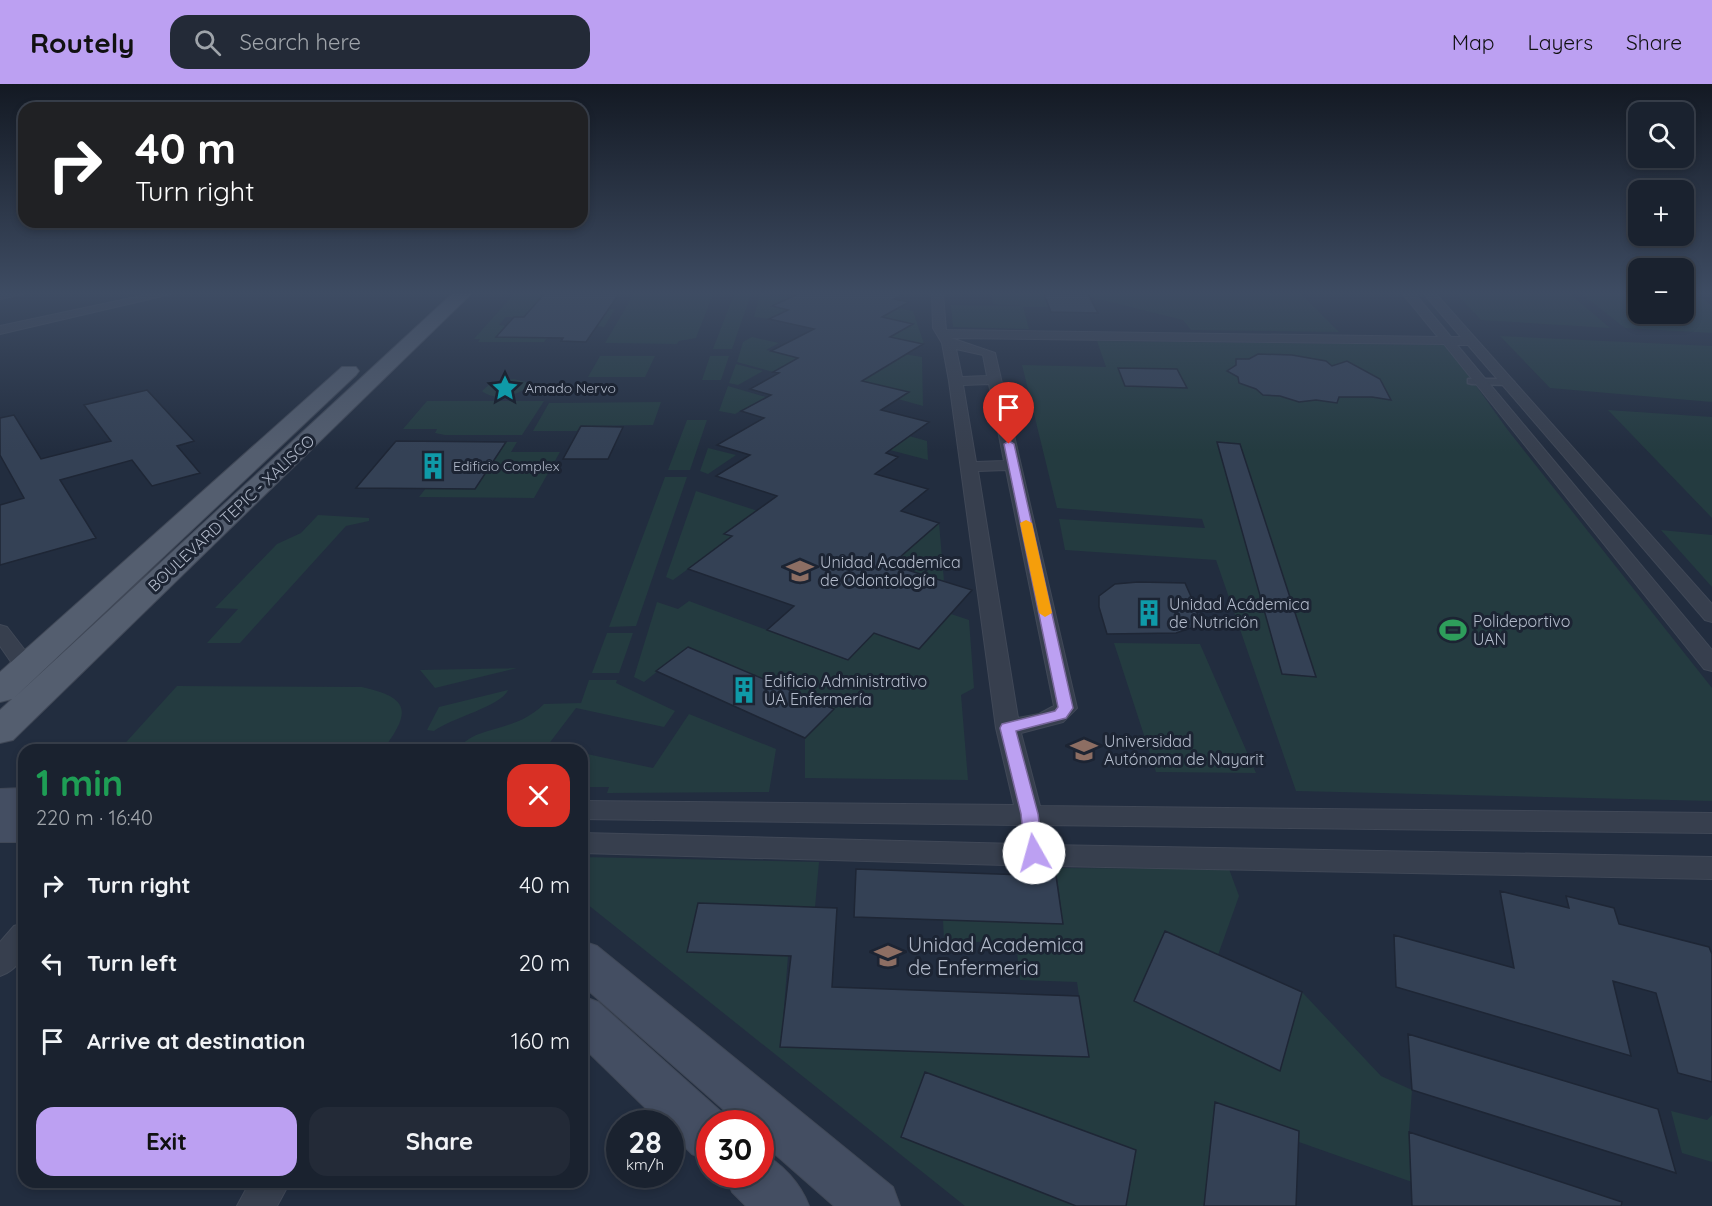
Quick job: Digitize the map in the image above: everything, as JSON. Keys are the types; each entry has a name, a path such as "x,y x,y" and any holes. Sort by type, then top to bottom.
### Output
{"main road":[{"name":"BOULEVARD TEPIC - XALISCO","path":"0,692 259,451 377,346"},
{"name":"BOULEVARD TEPIC - XALISCO","path":"0,731 407,346"},
{"path":"0,802 18,801"},
{"path":"0,828 18,828"},
{"path":"588,964 874,1206"},
{"path":"588,1022 696,1123"},
{"path":"764,1188 783,1206"}],"street":[{"path":"947,346 956,381 967,467 1008,728 1029,814 1034,853"},
{"path":"970,346 989,353"},
{"path":"989,353 998,346"},
{"path":"1452,346 1477,381 1712,664"},
{"path":"1477,346 1712,616"},
{"path":"989,353 1066,708 1060,715 1008,728"},
{"path":"956,381 995,380"},
{"path":"1477,381 1509,382"},
{"path":"1530,444 1564,446"},
{"path":"967,467 1013,465"},
{"path":"1596,524 1634,527"},
{"path":"0,631 26,668"},
{"path":"588,810 1712,823"},
{"path":"588,843 828,851 1034,853 1712,868"},
{"path":"0,963 18,941"},
{"path":"255,1206 268,1188"}],"green space":[{"path":"714,346 733,346 732,349 713,349"},
{"path":"742,346 773,346 766,350 771,351 780,346 856,346 922,357 923,406 898,399 908,392 788,364 773,372 737,362"},
{"name":"Polideportivo UAN","path":"1099,346 1448,346 1507,429 1712,688 1712,801 1296,791 1216,560 1065,550 1059,519 1205,528 1202,519 1057,508 1022,365 1106,367"},
{"path":"1510,346 1712,346 1712,402 1550,388"},
{"path":"600,356 655,356 645,377 588,377"},
{"path":"710,356 729,356 721,380 702,380"},
{"path":"736,364 763,371 738,385 729,383"},
{"path":"514,379 526,382 527,387 517,393 499,397 482,391 492,382"},
{"path":"728,386 766,397 735,414 719,411"},
{"path":"427,401 544,401 522,435 445,435 435,433 437,429 403,429"},
{"path":"661,402 653,425 580,426 577,431 533,431 549,403"},
{"path":"812,409 927,441 928,460 886,449"},
{"path":"1608,410 1712,417 1712,518"},
{"path":"687,420 707,420 690,470 668,470"},
{"path":"506,442 517,442 511,452 560,452 534,498 419,497 426,488 475,489"},
{"path":"708,448 736,455 708,474 700,471"},
{"path":"665,477 687,477 636,626 609,627"},
{"path":"696,491 814,529 920,540 939,523 944,581 746,518 725,534 750,542 725,561 707,555 673,580 666,577"},
{"path":"318,515 369,518 369,521 346,526 240,643 207,643 238,609 215,608 277,544 301,533"},
{"path":"1661,530 1712,535 1712,587"},
{"path":"879,590 969,620 974,688 961,695 968,780 805,778 805,738 688,647 644,682 634,677 657,602 678,609 689,601 847,660"},
{"path":"607,633 633,633 619,673 592,673"},
{"path":"1114,643 1200,644 1256,773 1156,772"},
{"path":"517,668 435,688 420,670"},
{"path":"589,680 617,680 616,683 675,711 664,727 576,708 549,744 462,744 476,735 521,720 544,704 581,703"},
{"path":"177,686 362,687 390,696 398,702 401,709 398,726 387,744 124,744"},
{"path":"508,690 504,696 486,707 434,731 427,730 439,707"},
{"path":"689,714 776,749 769,792 607,793 609,787 588,787 588,754 653,768"},
{"path":"588,857 819,862 815,907 698,903 687,952 788,956 781,1047 1088,1057 1077,982 1020,980 1016,943 944,941 943,920 1063,924 1056,868 1229,869 1239,896 1218,955 1165,931 1134,1001 1279,1070 1302,992 1381,1076 1412,1090 1409,1132 1412,1182 1299,1142 1299,1131 1215,1103 1204,1206 965,1206 588,905"},
{"path":"1671,1111 1707,1120 1712,1115 1712,1162 1682,1153"}],"building":[{"path":"780,346 919,346 862,381 909,392 881,410 929,422 886,453 898,457 875,474 928,489 901,511 939,523 891,565 972,590 919,649 874,633 848,660 767,630 794,606 688,569 732,536 724,534 777,496 716,476 750,455 717,445 764,418 741,411 771,395 750,389 779,373 773,372 798,358 771,351"},
{"path":"1258,354 1292,355 1326,361 1332,366 1347,361 1380,379 1391,400 1372,397 1339,397 1337,403 1316,400 1299,402 1280,396 1263,395 1256,389 1239,383 1238,377 1227,371 1236,365 1236,359 1249,359"},
{"path":"1118,368 1177,369 1187,388 1125,386"},
{"path":"147,390 194,441 177,446 200,473 152,486 132,460 60,480 96,538 0,565 0,505 24,498 0,455 0,418 14,415 41,459 111,441 84,405"},
{"path":"581,426 623,427 608,459 563,459"},
{"name":"Edificio Complex","path":"396,441 506,442 475,489 356,488"},
{"path":"1217,442 1240,444 1316,677 1282,674"},
{"name":"Unidad Acádemica de Nutrición","path":"1185,583 1196,608 1198,618 1195,624 1191,628 1176,633 1107,634 1099,607 1099,596 1115,584"},
{"name":"Edificio Administrativo UA Enfermería","path":"688,647 834,709 805,738 656,671"},
{"path":"856,869 1056,876 1063,924 854,917"},
{"path":"1500,891 1569,908 1566,896 1614,908 1619,924 1709,947 1712,954 1712,1082 1678,1073 1656,993 1613,981 1631,1056 1396,987 1394,935 1514,968"},
{"path":"698,903 837,908 832,987 1079,996 1089,1057 780,1047 791,956 687,952"},
{"path":"1165,931 1302,992 1280,1071 1134,1001"},
{"path":"1408,1034 1658,1109 1676,1173 1412,1090"},
{"path":"925,1072 1136,1150 1126,1206 1076,1206 901,1137"},
{"path":"1215,1102 1299,1131 1296,1206 1204,1206"},
{"path":"1409,1132 1622,1202 1621,1206 1412,1206"}],"slow traffic":[{"path":"1026,523 1045,613"}],"place":[{"name":"Amado Nervo","path":"505,388"},
{"name":"Edificio Complex","path":"433,466"},
{"name":"Unidad Academica de Odontología","path":"800,571"},
{"name":"Unidad Acádemica de Nutrición","path":"1149,613"},
{"name":"Polideportivo UAN","path":"1453,630"},
{"name":"Edificio Administrativo UA Enfermería","path":"744,690"},
{"name":"Universidad Autónoma de Nayarit","path":"1084,750"},
{"name":"Unidad Academica de Enfermeria","path":"888,956"}],"route":[{"path":"1009,444 1066,708 1060,715 1008,728 1029,814 1034,853"}]}
